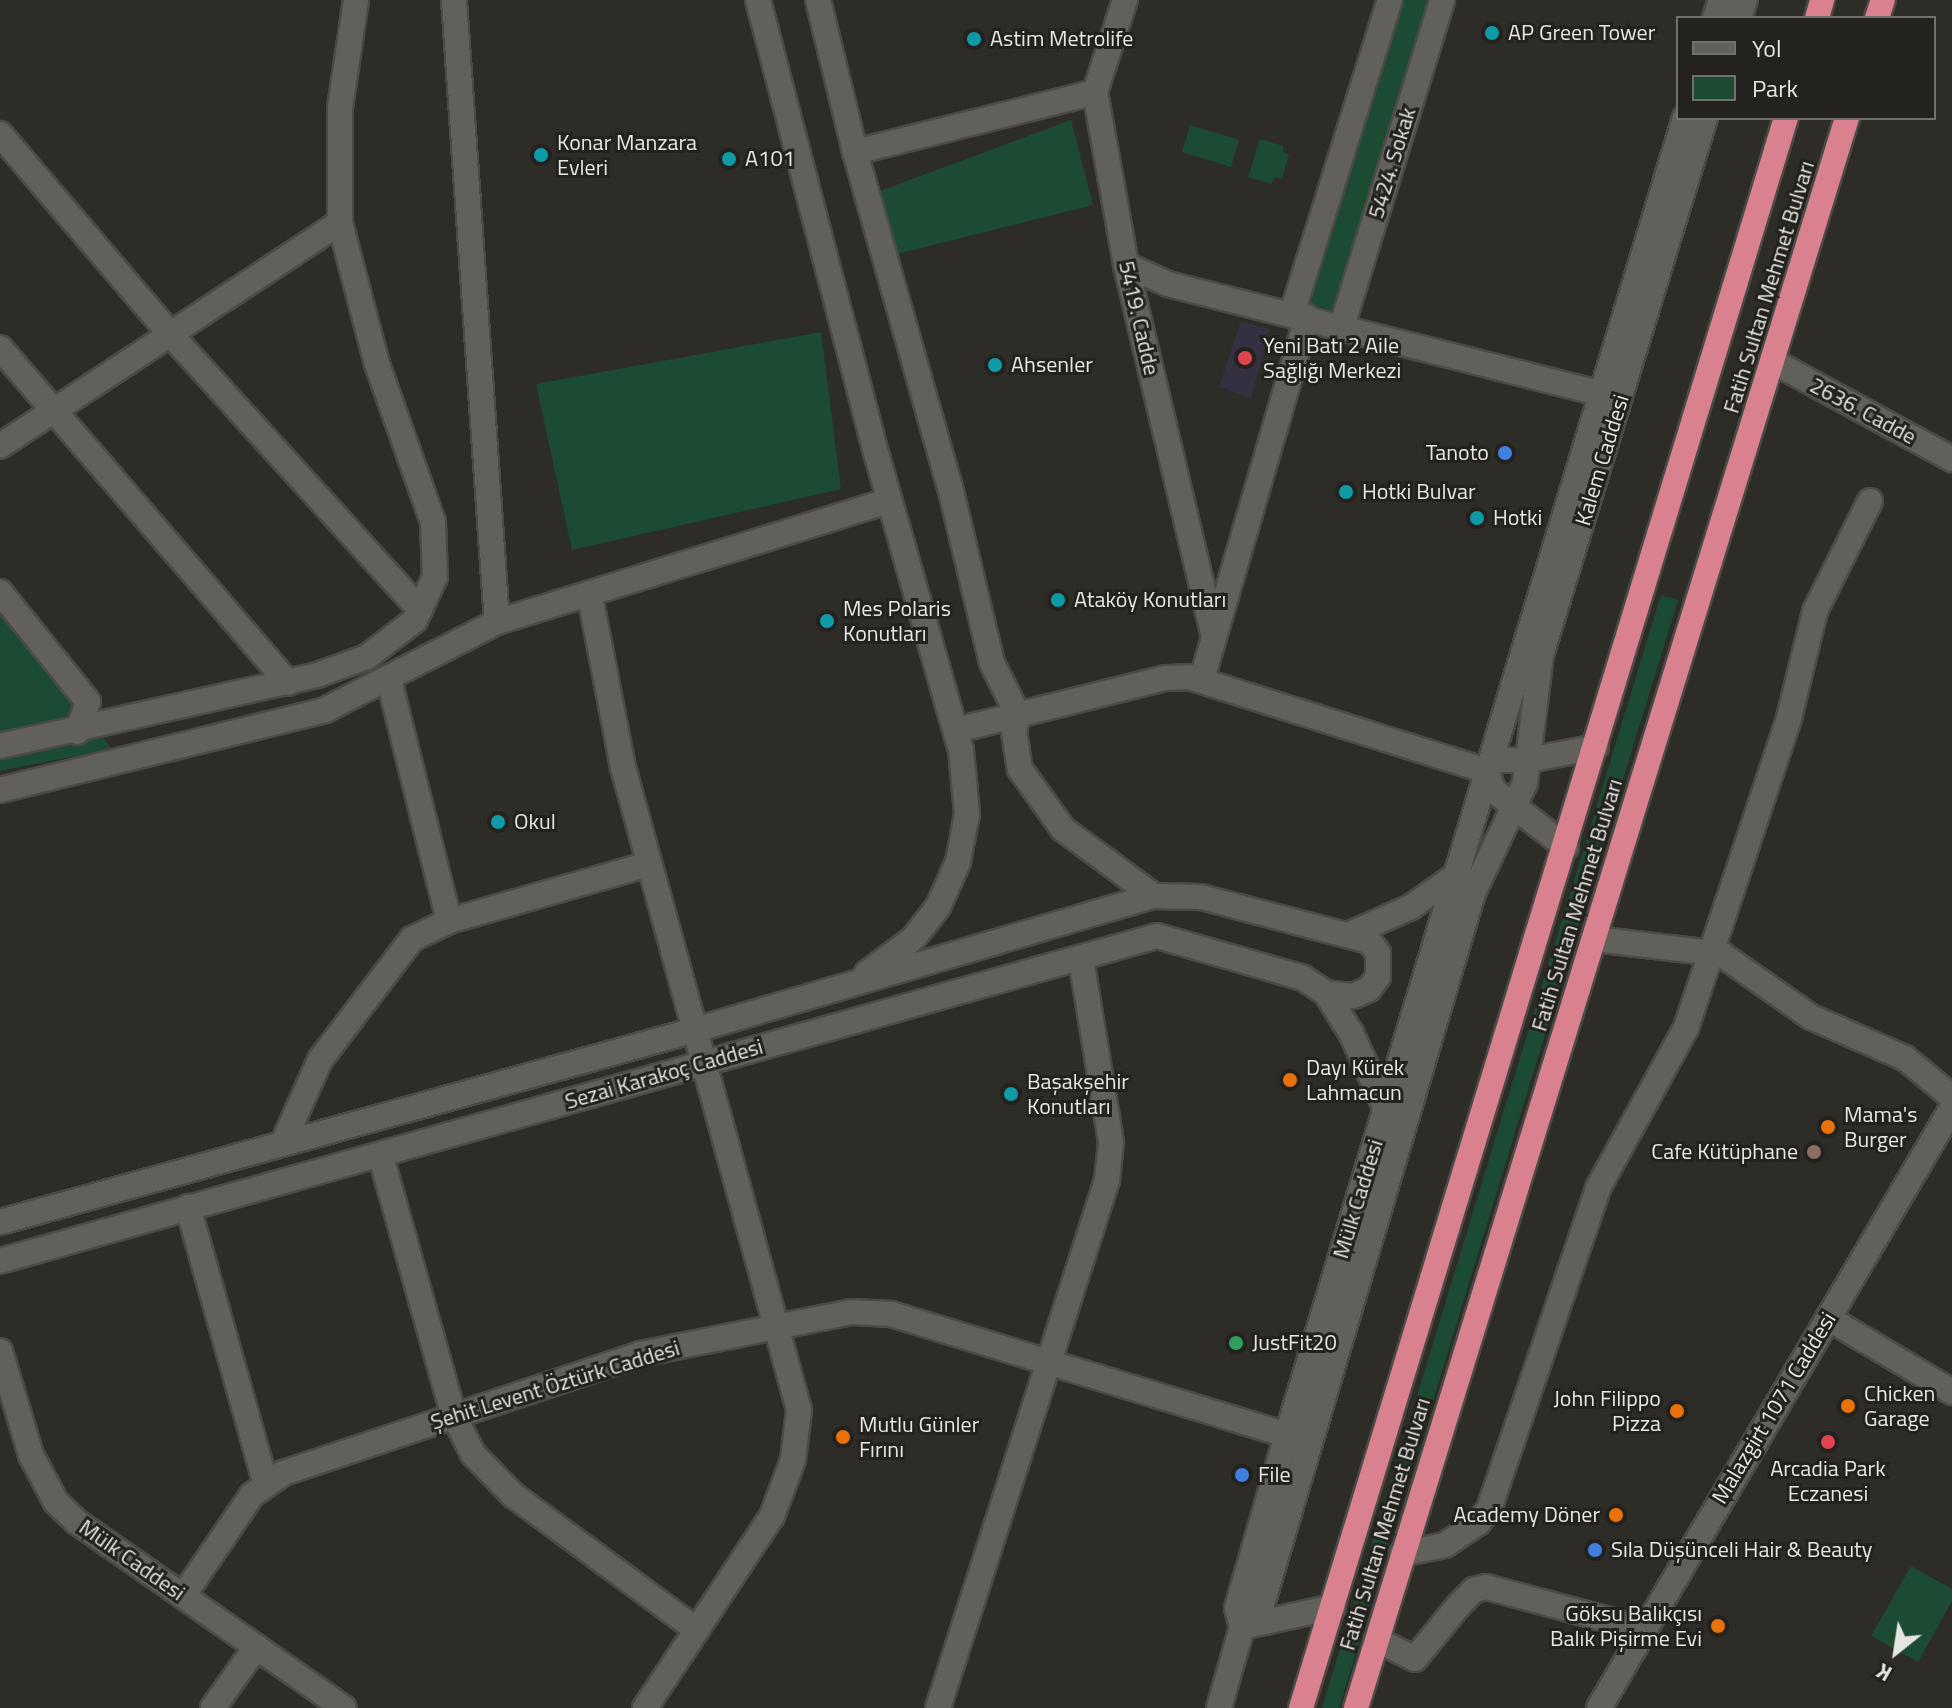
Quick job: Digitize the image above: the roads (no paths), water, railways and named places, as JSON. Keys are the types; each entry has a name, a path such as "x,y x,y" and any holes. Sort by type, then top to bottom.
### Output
{"highway":[{"name":"Fatih Sultan Mehmet Bulvarı","path":"1301,1708 1785,120"},
{"name":"Fatih Sultan Mehmet Bulvarı","path":"1356,1708 1846,120"}],"street":[{"path":"8,746 288,683 367,657 415,620 420,610 435,577 433,522 377,364 340,223 340,108 356,0"},
{"path":"454,0 497,622"},
{"path":"758,0 889,501 957,730 967,814 958,862 938,907 887,962 840,988"},
{"path":"818,0 855,152 950,487 992,663 1018,715 1015,754 1034,793 1091,853 1154,896"},
{"name":"5419. Cadde","path":"1125,0 1095,92 1126,265 1214,637"},
{"path":"1202,679 1300,316 1390,0"},
{"name":"5424. Sokak","path":"1342,326 1442,0"},
{"path":"855,152 1095,92"},
{"name":"Kalem Caddesi","path":"1487,771 1684,120"},
{"name":"Kalem Caddesi","path":"1517,804 1529,760 1541,655 1704,120"},
{"path":"0,134 171,335 420,610"},
{"path":"0,446 340,223"},
{"path":"1126,265 1168,284 1600,393"},
{"path":"0,348 288,683"},
{"name":"2636. Cadde","path":"1774,362 1952,459"},
{"path":"0,790 297,718 389,680 497,622 590,596 656,570 889,501"},
{"path":"1402,1554 1445,1545 1478,1523 1489,1509 1598,1188 1686,1028 1789,718 1815,611 1870,501"},
{"path":"0,592 88,702 77,732"},
{"path":"590,596 623,767 799,1410 793,1460 772,1516 645,1708"},
{"path":"957,730 1165,678 1202,679 1487,771"},
{"path":"389,680 449,921"},
{"path":"1566,847 1517,804 1493,790 1487,771 1493,760 1529,760 1596,747"},
{"name":"Mülk Caddesi","path":"1298,1438 1385,1107 1487,771"},
{"name":"Mülk Caddesi","path":"1219,1708 1242,1627 1237,1608 1298,1438 1473,893 1517,804"},
{"path":"283,1143 320,1060 399,951 449,921 649,864"},
{"path":"1350,934 1411,907 1458,874"},
{"path":"0,1222 695,1030 1154,896 1201,897 1332,934 1350,934 1369,941 1378,953 1378,977 1369,989 1353,996 1326,993"},
{"name":"Sezai Karakoç Caddesi","path":"0,1261 188,1207 381,1157 703,1061 1157,936 1180,939 1303,978 1326,993 1351,1033 1385,1107"},
{"path":"1594,939 1710,952 1753,972 1841,1033 1905,1058 1952,1097"},
{"path":"938,1708 1110,1160 1081,958"},
{"name":"Malazgirt 1071 Caddesi","path":"1599,1708 1952,1108"},
{"path":"381,1157 454,1416 473,1454 513,1495 697,1630"},
{"path":"183,1596 265,1481 188,1207"},
{"name":"Şehit Levent Öztürk Caddesi","path":"265,1481 640,1354 852,1312 891,1314 1298,1438"},
{"path":"1828,1318 1952,1392"},
{"name":"Mülk Caddesi","path":"0,1351 31,1455 56,1502 183,1596 344,1708"},
{"path":"1377,1640 1415,1659 1458,1606 1474,1590 1486,1587 1643,1629"},
{"path":"1242,1627 1333,1607"},
{"path":"213,1708 256,1647"}],"place":[{"name":"AP Green Tower","path":"1492,33"},
{"name":"Astim Metrolife","path":"974,39"},
{"name":"Konar Manzara Evleri","path":"541,155"},
{"name":"A101","path":"729,159"},
{"name":"Yeni Batı 2 Aile Sağlığı Merkezi","path":"1245,358"},
{"name":"Ahsenler","path":"995,365"},
{"name":"Tanoto","path":"1505,453"},
{"name":"Hotki Bulvar","path":"1346,492"},
{"name":"Hotki","path":"1477,518"},
{"name":"Ataköy Konutları","path":"1058,600"},
{"name":"Mes Polaris Konutları","path":"827,621"},
{"name":"Okul","path":"498,822"},
{"name":"Dayı Kürek Lahmacun","path":"1290,1080"},
{"name":"Başakşehir Konutları","path":"1011,1094"},
{"name":"Mama's Burger","path":"1828,1127"},
{"name":"Cafe Kütüphane","path":"1814,1152"},
{"name":"JustFit20","path":"1236,1343"},
{"name":"Chicken Garage","path":"1848,1406"},
{"name":"John Filippo Pizza","path":"1677,1411"},
{"name":"Mutlu Günler Fırını","path":"843,1437"},
{"name":"Arcadia Park Eczanesi","path":"1828,1442"},
{"name":"File","path":"1242,1475"},
{"name":"Academy Döner","path":"1616,1515"},
{"name":"Sıla Düşünceli Hair & Beauty","path":"1595,1550"},
{"name":"Göksu Balıkçısı Balık Pişirme Evi","path":"1718,1626"}]}
